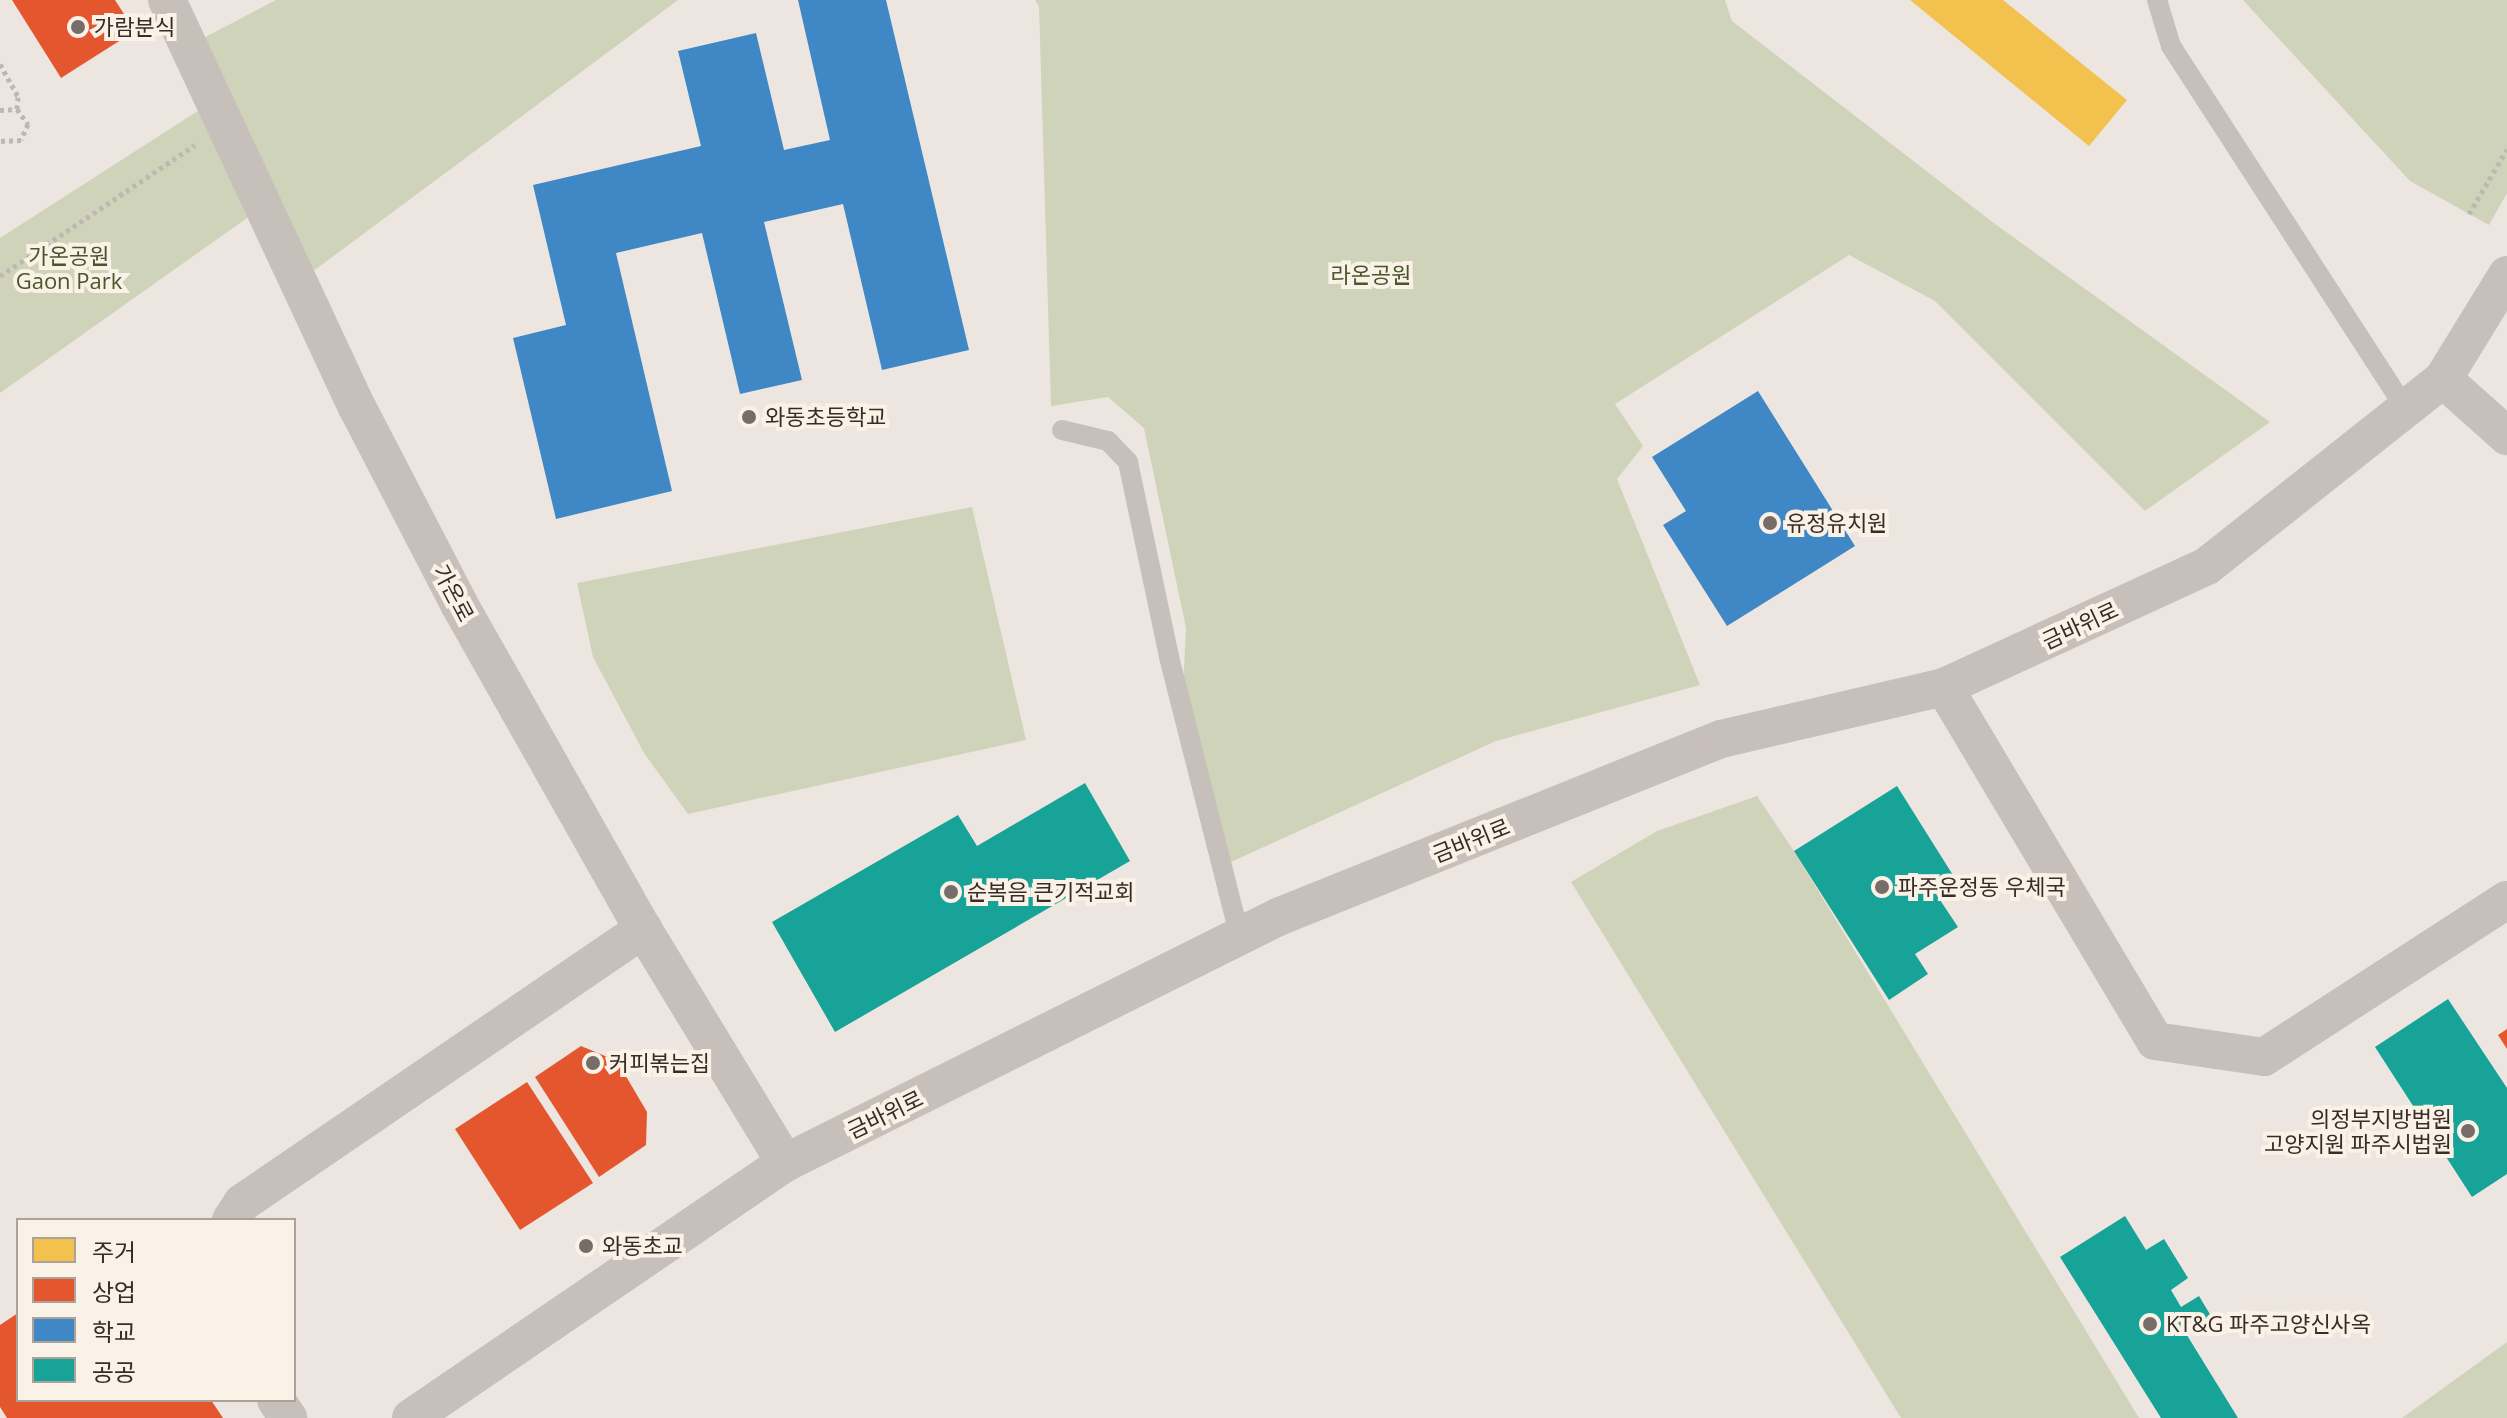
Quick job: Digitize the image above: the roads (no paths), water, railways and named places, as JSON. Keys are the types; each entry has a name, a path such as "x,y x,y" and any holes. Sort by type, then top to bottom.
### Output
{"street":[{"name":"가온로","path":"167,0 372,435 459,604 643,929 785,1163"},
{"name":"금바위로","path":"411,1418 785,1163 1240,937 1721,739 1944,687 2207,566 2443,379 2507,275"},
{"path":"2443,379 2507,436"},
{"path":"1944,687 2155,1041 2264,1057 2507,900"},
{"path":"232,1218 242,1203 643,929"}],"lane":[{"path":"2157,0 2171,46 2406,409"},
{"path":"1062,430 1108,441 1128,462 1169,657 1240,937"}],"place":[{"name":"가람분식","path":"78,27"},
{"name":"와동초등학교","path":"749,417"},
{"name":"유정유치원","path":"1770,523"},
{"name":"파주운정동 우체국","path":"1882,887"},
{"name":"순복음 큰기적교회","path":"951,892"},
{"name":"커피볶는집","path":"593,1063"},
{"name":"의정부지방법원 고양지원 파주시법원","path":"2468,1131"},
{"name":"와동초교","path":"586,1246"},
{"name":"KT&G 파주고양신사옥","path":"2150,1324"}],"park label":[{"name":"가온공원 Gaon Park","path":"69,268"},
{"name":"라온공원","path":"1371,275"}]}
